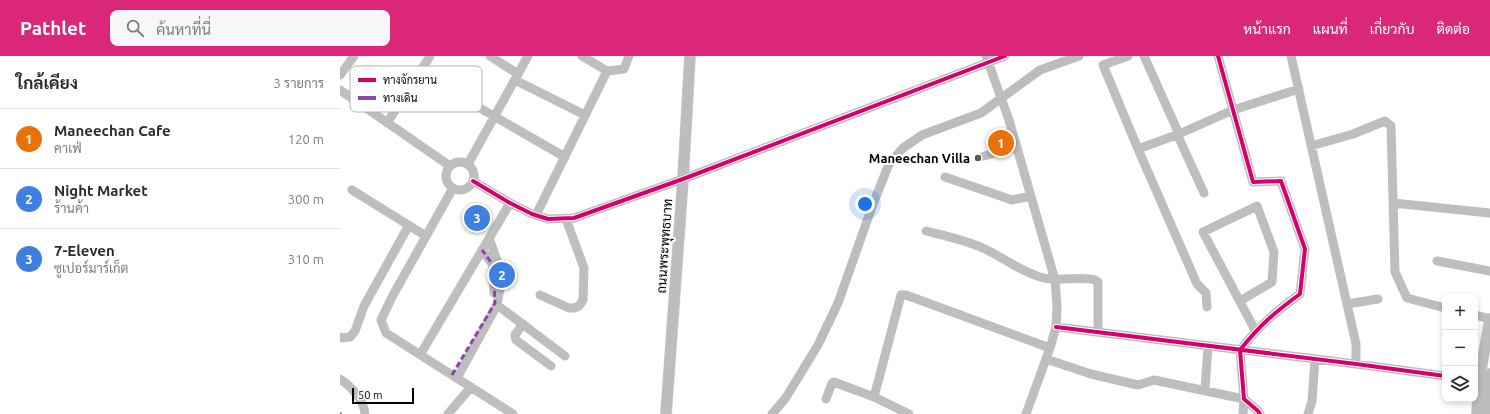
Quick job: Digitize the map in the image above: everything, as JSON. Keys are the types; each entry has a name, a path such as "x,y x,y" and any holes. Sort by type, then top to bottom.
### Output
{"main road":[{"name":"ถนนพระพุทธบาท","path":"666,414 683,179 690,56"},
{"path":"1486,414 1485,380 1490,319"},
{"path":"1477,414 1485,380"}],"street":[{"path":"340,75 354,56"},
{"path":"423,66 430,56"},
{"path":"490,56 516,77 585,114"},
{"path":"468,164 528,56"},
{"path":"582,56 607,71 624,69 629,56"},
{"path":"473,181 510,203 536,215 548,219 574,218 683,179 988,59 1005,56"},
{"path":"1128,56 1102,61 1138,149 1197,284 1206,292 1207,307"},
{"path":"1144,56 1204,194"},
{"path":"1218,56 1253,182 1281,181 1305,249 1300,294 1280,308 1255,330 1240,350 1244,399 1243,414"},
{"path":"1291,56 1356,344 1356,364"},
{"path":"988,59 1009,120 1055,280 1057,306 1056,327 1026,414"},
{"path":"536,215 607,71"},
{"path":"1138,149 1178,134 1233,110 1299,89"},
{"path":"340,90 350,97"},
{"path":"482,108 565,157"},
{"path":"371,112 450,166"},
{"path":"387,123 394,112"},
{"path":"1311,146 1352,134 1385,121 1391,126 1395,272 1407,298 1442,307"},
{"path":"984,156 1017,147"},
{"path":"456,162 468,164 474,174 473,181 465,189 461,190 453,188 449,185 446,177 446,172 450,166 456,162"},
{"path":"945,178 1012,200 1031,196"},
{"path":"453,188 392,297 381,320 386,333 513,414"},
{"path":"352,190 426,236"},
{"path":"420,355 510,203"},
{"path":"1393,203 1490,214"},
{"path":"1240,301 1272,282 1274,252 1257,206 1203,232 1255,330"},
{"path":"540,295 569,308 579,306 583,300 584,268 566,219"},
{"path":"341,338 350,337 355,331 364,306 409,225"},
{"path":"926,231 963,240 986,249 1040,277 1055,280 1092,279 1098,282 1098,332"},
{"path":"454,376 497,306 500,289 500,269 489,238"},
{"path":"454,376 495,303 493,265 482,250"},
{"path":"1437,261 1490,271"},
{"path":"874,397 901,295 906,295 1050,348"},
{"path":"1347,304 1378,299"},
{"path":"497,306 565,356"},
{"path":"1478,316 1490,319"},
{"path":"523,324 514,335 516,340 551,366"},
{"path":"1056,327 1442,376"},
{"path":"1205,390 1208,346"},
{"path":"1046,359 1091,374 1138,385 1154,380 1244,399 1260,414"},
{"path":"1308,414 1312,401 1314,359"},
{"path":"340,379 349,384 364,407 365,414"},
{"path":"826,400 832,383 834,382 874,397 909,414"},
{"path":"448,414 471,387"}],"waterway":[{"path":"772,414 785,399 818,345 838,303 873,204 889,164 903,148 922,135 981,113 1040,70 1079,56"}],"marked path":[{"path":"452,375 495,303 493,265 482,250"}],"cycle path":[{"path":"473,181 532,214 548,219 574,218 683,179 1005,56"},
{"path":"1218,56 1253,182 1281,181 1305,249 1300,294 1268,320 1240,350 1244,399 1260,414"},
{"path":"1056,327 1442,376"}],"place":[{"name":"Maneechan Cafe","path":"1001,143"},
{"name":"Maneechan Villa","path":"978,158"},
{"name":"7-Eleven","path":"477,218"},
{"name":"Night Market","path":"502,275"}]}
